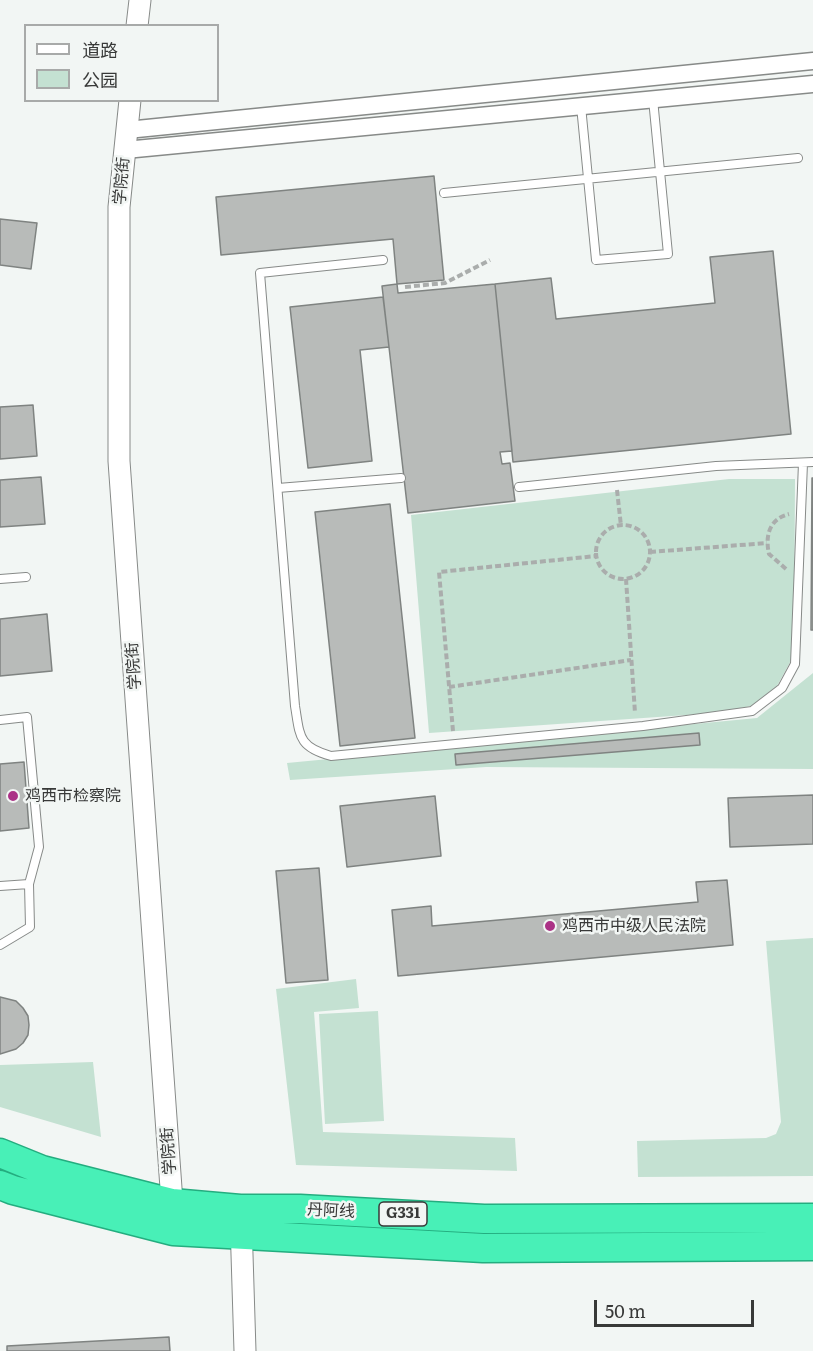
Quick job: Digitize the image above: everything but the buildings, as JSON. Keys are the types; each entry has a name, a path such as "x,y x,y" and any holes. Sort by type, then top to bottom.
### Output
{"highway":[{"name":"丹阿线","path":"0,1153 42,1170 241,1222 483,1248 813,1246"},
{"name":"丹阿线","path":"0,1185 173,1231 241,1222 300,1209 484,1219 813,1218"}],"street":[{"path":"137,24 140,0"},
{"path":"126,140 813,61"},
{"path":"126,140 581,106 813,84"},
{"name":"学院街","path":"130,102 119,207 119,461 173,1231"},
{"path":"241,1222 245,1351"}],"lane":[{"path":"581,106 596,260 668,254 653,99"},
{"path":"444,193 798,158"},
{"path":"383,260 260,273 295,706 300,736 313,751 331,756 636,726 752,711 782,688 795,664 803,463"},
{"path":"519,487 716,466 813,462"},
{"path":"278,488 401,478"},
{"path":"0,579 26,577"},
{"path":"0,720 27,717 39,847 29,884 30,927 0,945"},
{"path":"0,886 29,884"}],"path":[{"path":"405,287 445,283 490,260"},
{"path":"616,476 621,526"},
{"path":"798,572 786,569 769,554 767,534 773,522 784,515 801,512"},
{"path":"621,526 630,526 644,536 650,552 645,569 638,575 626,579 612,577 605,572 596,556 599,539 612,528 621,526"},
{"path":"650,552 767,543"},
{"path":"454,744 439,572 596,556"},
{"path":"626,579 636,726"},
{"path":"449,687 631,660"}],"green space":[{"path":"729,479 795,479 794,655 777,686 751,706 715,713 429,733 411,515"},
{"path":"813,673 813,769 486,767 290,780 287,763 757,718"},
{"path":"813,938 813,1176 638,1177 637,1141 766,1138 776,1134 781,1122 766,941"},
{"path":"356,979 359,1008 314,1012 323,1132 515,1138 517,1171 296,1165 276,989"},
{"path":"378,1011 384,1121 325,1124 319,1014"},
{"path":"93,1062 101,1137 0,1107 0,1065"}],"place":[{"name":"鸡西市检察院","path":"13,796"},
{"name":"鸡西市中级人民法院","path":"550,926"}]}
